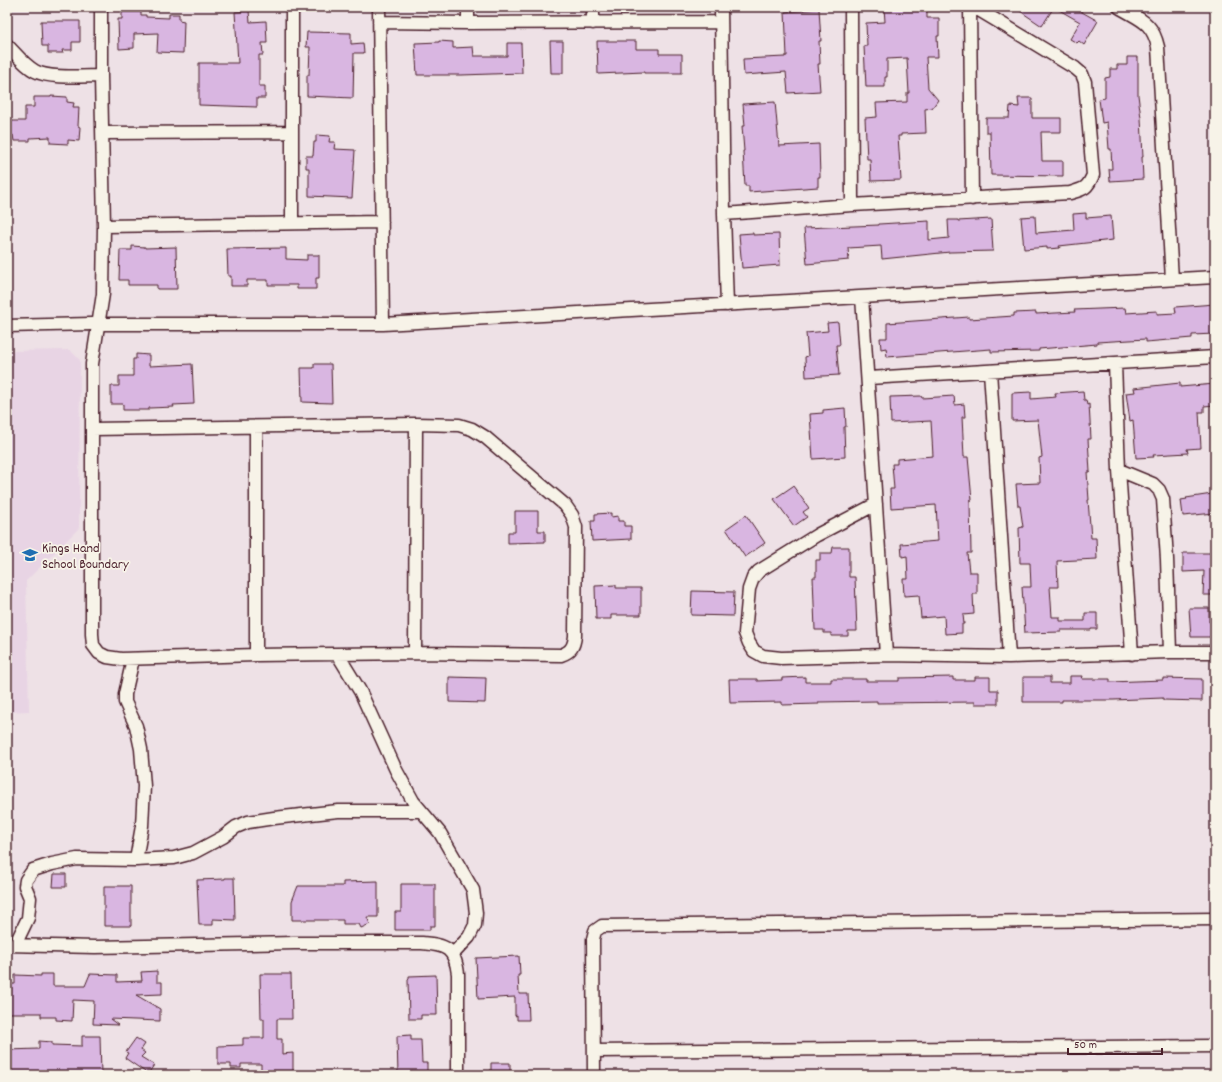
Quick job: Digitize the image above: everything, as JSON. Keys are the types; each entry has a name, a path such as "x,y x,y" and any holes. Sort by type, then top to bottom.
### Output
{"street":[{"path":"92,429 256,428 416,424 459,425 472,429 485,438 565,505 572,515 576,528 574,644 566,653 560,655 415,653 256,655 133,659 107,657 99,653 93,646 92,429 92,364 103,294 104,226 101,7"},
{"path":"292,7 292,223"},
{"path":"379,7 383,324"},
{"path":"468,7 468,23"},
{"path":"593,7 593,23"},
{"path":"721,7 720,22 727,305"},
{"path":"851,7 852,205"},
{"path":"970,7 972,199"},
{"path":"724,214 852,205 1070,193 1081,190 1089,185 1093,175 1085,82 1082,74 1075,68 974,7"},
{"path":"1119,7 1149,25 1155,34 1158,47 1172,279"},
{"path":"379,22 720,22"},
{"path":"7,45 29,67 38,73 50,75 101,76"},
{"path":"103,133 292,132"},
{"path":"104,226 382,222"},
{"path":"7,326 383,324 1215,277"},
{"path":"862,297 886,654"},
{"path":"868,378 1215,357"},
{"path":"1115,364 1120,470 1132,654"},
{"path":"990,371 1009,658"},
{"path":"415,653 416,424"},
{"path":"256,428 256,655"},
{"path":"1120,470 1153,484 1159,490 1162,499 1167,559 1170,652"},
{"path":"876,504 817,535 759,571 753,578 749,589 745,633 749,644 754,651 763,656 781,658 886,654 1009,658 1170,652 1215,652"},
{"path":"338,655 360,691 396,770 413,801 440,833 473,890 476,913 475,925 469,936 453,954"},
{"path":"133,659 125,694 125,702 136,726 141,749 144,786 141,841 136,860"},
{"path":"11,945 28,918 30,898 25,886 26,880 33,870 52,864 78,859 136,860 174,858 193,853 223,837 236,827 248,822 274,818 338,812 421,811"},
{"path":"594,1075 592,938 595,930 602,926 1215,919"},
{"path":"11,945 95,947 294,943 438,944 447,948 453,954 457,962 458,1075"},
{"path":"594,1051 1215,1046"}],"shaded area":[{"name":"Kings Hand School Boundary","path":"70,350 80,360 79,528 26,581 29,711 7,712 7,351"}],"building":[{"path":"884,7 927,7 927,18 939,18 939,36 937,36 938,57 926,57 928,88 938,100 932,108 925,109 926,133 901,134 901,136 898,136 901,180 871,181 870,159 867,159 865,118 877,117 876,103 907,102 907,93 909,93 907,58 887,59 887,77 885,77 885,87 866,87 864,46 867,46 866,23 885,22"},
{"path":"1014,7 1054,7 1042,26"},
{"path":"1054,7 1073,7 1098,21 1084,45 1079,41 1077,43 1070,39 1080,22"},
{"path":"819,9 821,41 819,41 820,64 818,64 820,91 788,93 786,72 744,75 743,59 787,56 785,12"},
{"path":"249,11 250,22 266,21 267,43 262,43 263,55 259,55 259,86 265,86 265,98 257,98 257,107 199,105 199,63 238,63 235,12"},
{"path":"122,12 141,12 141,15 146,15 146,17 169,18 169,14 179,14 179,20 184,21 183,53 157,52 158,33 134,34 134,48 119,49 118,19 122,19"},
{"path":"41,21 80,21 80,42 72,42 72,50 62,50 63,53 48,53 48,46 42,46"},
{"path":"307,32 351,33 351,44 363,43 364,53 354,53 353,98 307,96 307,75 309,75 310,47 306,47"},
{"path":"439,41 453,42 453,48 473,47 474,56 507,56 507,43 521,43 522,73 417,75 415,43"},
{"path":"550,41 563,41 563,73 551,73"},
{"path":"597,41 636,41 636,49 659,49 659,54 682,54 682,73 644,72 598,74"},
{"path":"1127,57 1138,57 1138,95 1141,118 1143,179 1110,181 1109,169 1112,169 1111,149 1109,149 1107,122 1102,123 1099,99 1105,98 1105,78 1110,77 1110,69 1117,69 1117,65 1127,65"},
{"path":"34,97 67,97 67,102 74,103 73,107 79,107 79,141 68,140 68,144 50,143 50,137 30,138 30,141 14,141 13,135 7,135 7,121 25,121 25,107 34,107"},
{"path":"1018,98 1032,98 1032,118 1061,118 1061,132 1041,132 1042,161 1063,161 1063,176 991,175 990,132 986,132 986,118 1009,118 1010,106 1019,107"},
{"path":"775,102 779,146 819,144 820,177 818,177 818,187 749,192 749,186 745,186 742,126 745,126 743,104"},
{"path":"316,135 330,136 329,142 335,142 334,149 355,150 352,198 309,196 309,168 306,168 306,156 313,156"},
{"path":"1086,213 1086,218 1111,216 1113,240 1059,246 1060,248 1047,249 1047,247 1024,249 1021,217 1035,216 1036,233 1074,230 1073,214"},
{"path":"991,219 993,251 950,252 882,259 881,246 848,248 849,260 807,264 804,228 929,221 929,240 949,238 948,220 958,221"},
{"path":"753,233 753,235 779,234 780,265 742,268 739,234"},
{"path":"132,246 145,248 176,247 177,289 157,289 157,285 128,285 128,280 119,280 120,250 132,250"},
{"path":"286,248 286,259 307,260 307,255 319,255 319,278 316,278 316,289 297,289 297,285 268,285 268,280 247,280 247,286 231,286 231,276 228,276 227,249"},
{"path":"1215,304 1215,334 1192,335 1192,338 1146,342 1146,339 1097,342 1097,344 1039,349 1039,351 991,352 991,349 887,357 886,348 881,349 880,338 887,338 887,323 969,317 969,319 1014,316 1014,313 1036,312 1036,314 1075,312 1074,310 1125,308 1126,313 1157,311 1157,314 1176,313 1175,307"},
{"path":"838,322 840,345 836,345 839,375 806,377 805,357 808,356 806,333 828,331 827,323"},
{"path":"136,354 149,355 149,366 192,364 194,404 173,405 174,407 149,408 149,410 123,410 123,404 111,404 111,386 119,386 119,376 133,376 133,359 136,359"},
{"path":"314,364 331,364 332,403 302,402 301,368 314,368"},
{"path":"1180,383 1180,387 1215,384 1215,405 1204,406 1204,412 1199,412 1201,448 1187,449 1188,453 1153,455 1154,457 1136,458 1133,420 1130,421 1126,393 1135,392 1134,388"},
{"path":"1083,391 1084,400 1086,400 1087,405 1089,404 1091,439 1088,439 1090,472 1087,472 1088,500 1091,538 1096,538 1097,559 1057,561 1058,587 1050,587 1052,617 1060,617 1060,621 1085,621 1085,613 1097,613 1097,629 1025,633 1022,587 1031,587 1030,563 1020,563 1019,528 1023,527 1020,506 1018,506 1016,484 1040,483 1039,458 1042,457 1038,420 1012,421 1012,393 1031,392 1031,399 1056,397 1055,393"},
{"path":"921,396 922,398 954,396 955,405 964,404 965,417 962,417 964,457 968,457 972,500 970,501 971,553 967,553 969,572 977,572 977,594 973,594 974,614 963,615 964,624 962,624 962,633 945,634 944,616 921,618 919,595 904,596 903,579 908,579 907,556 902,557 901,544 938,541 936,505 891,508 890,489 894,489 892,464 897,464 897,459 933,456 931,421 891,423 890,397"},
{"path":"845,408 845,457 813,459 810,414 823,413 823,410"},
{"path":"793,486 809,508 803,512 807,517 794,526 774,499"},
{"path":"1212,494 1215,513 1183,516 1181,500"},
{"path":"515,511 538,511 538,531 545,531 545,542 508,543 508,532 515,532"},
{"path":"611,513 611,517 618,516 618,521 624,521 624,526 631,526 631,539 592,541 591,521 595,521 595,514"},
{"path":"746,515 765,543 745,557 726,529"},
{"path":"833,547 849,547 849,577 855,577 857,631 848,631 848,636 831,636 831,633 824,633 824,630 815,630 813,577 816,577 816,560 820,560 820,553 832,553"},
{"path":"1183,553 1215,553 1215,595 1203,595 1204,571 1183,572"},
{"path":"616,585 616,588 641,588 641,615 611,615 611,619 596,619 595,586"},
{"path":"692,591 734,592 733,616 691,615"},
{"path":"1189,608 1209,608 1209,622 1215,622 1215,637 1191,637"},
{"path":"1070,676 1083,676 1082,679 1110,679 1110,682 1163,680 1163,678 1202,679 1202,701 1163,700 1163,698 1023,702 1023,677 1050,677 1050,683 1070,683"},
{"path":"449,677 486,678 485,703 449,702"},
{"path":"805,677 805,682 831,682 831,679 899,681 899,678 953,677 953,680 975,680 975,677 990,677 990,690 998,690 998,704 975,704 975,702 877,703 877,701 819,702 819,704 782,705 782,702 730,703 729,679 757,679 757,681"},
{"path":"54,874 66,874 66,887 53,887"},
{"path":"234,878 235,920 213,919 213,925 199,925 197,880"},
{"path":"378,881 378,917 367,917 370,924 361,928 359,924 343,924 343,920 292,920 292,901 298,886 343,886 343,882"},
{"path":"401,884 435,884 435,926 430,926 430,930 395,930 395,912 401,912"},
{"path":"104,886 131,886 131,926 104,926"},
{"path":"519,956 519,994 528,994 529,1020 517,1020 517,1015 515,1016 515,997 478,999 476,958"},
{"path":"157,971 157,982 162,982 162,994 136,995 160,1009 160,1021 110,1019 118,1025 93,1024 94,1001 73,1000 72,1021 56,1020 56,1017 41,1017 41,1013 7,1013 7,984 15,984 15,975 41,976 41,974 53,974 53,986 85,986 90,974 117,975 117,982 142,981 141,972"},
{"path":"260,974 291,974 292,1019 277,1019 277,1039 282,1039 282,1054 293,1053 293,1075 261,1075 261,1064 241,1064 241,1068 231,1068 231,1064 218,1064 218,1046 243,1045 243,1038 264,1038 264,1019 261,1019"},
{"path":"436,975 437,1015 421,1015 421,1019 409,1019 409,976"},
{"path":"411,1035 411,1040 421,1040 422,1063 427,1063 427,1074 398,1075 397,1036"},
{"path":"82,1036 100,1036 101,1075 7,1075 7,1050 39,1049 39,1041 52,1042 52,1045 82,1046"},
{"path":"136,1038 145,1044 141,1050 145,1053 141,1057 154,1065 148,1074 125,1058 128,1053 126,1052"},
{"path":"491,1063 510,1063 510,1075 491,1075"}],"place":[{"name":"Kings Hand School Boundary","path":"30,555"}]}
